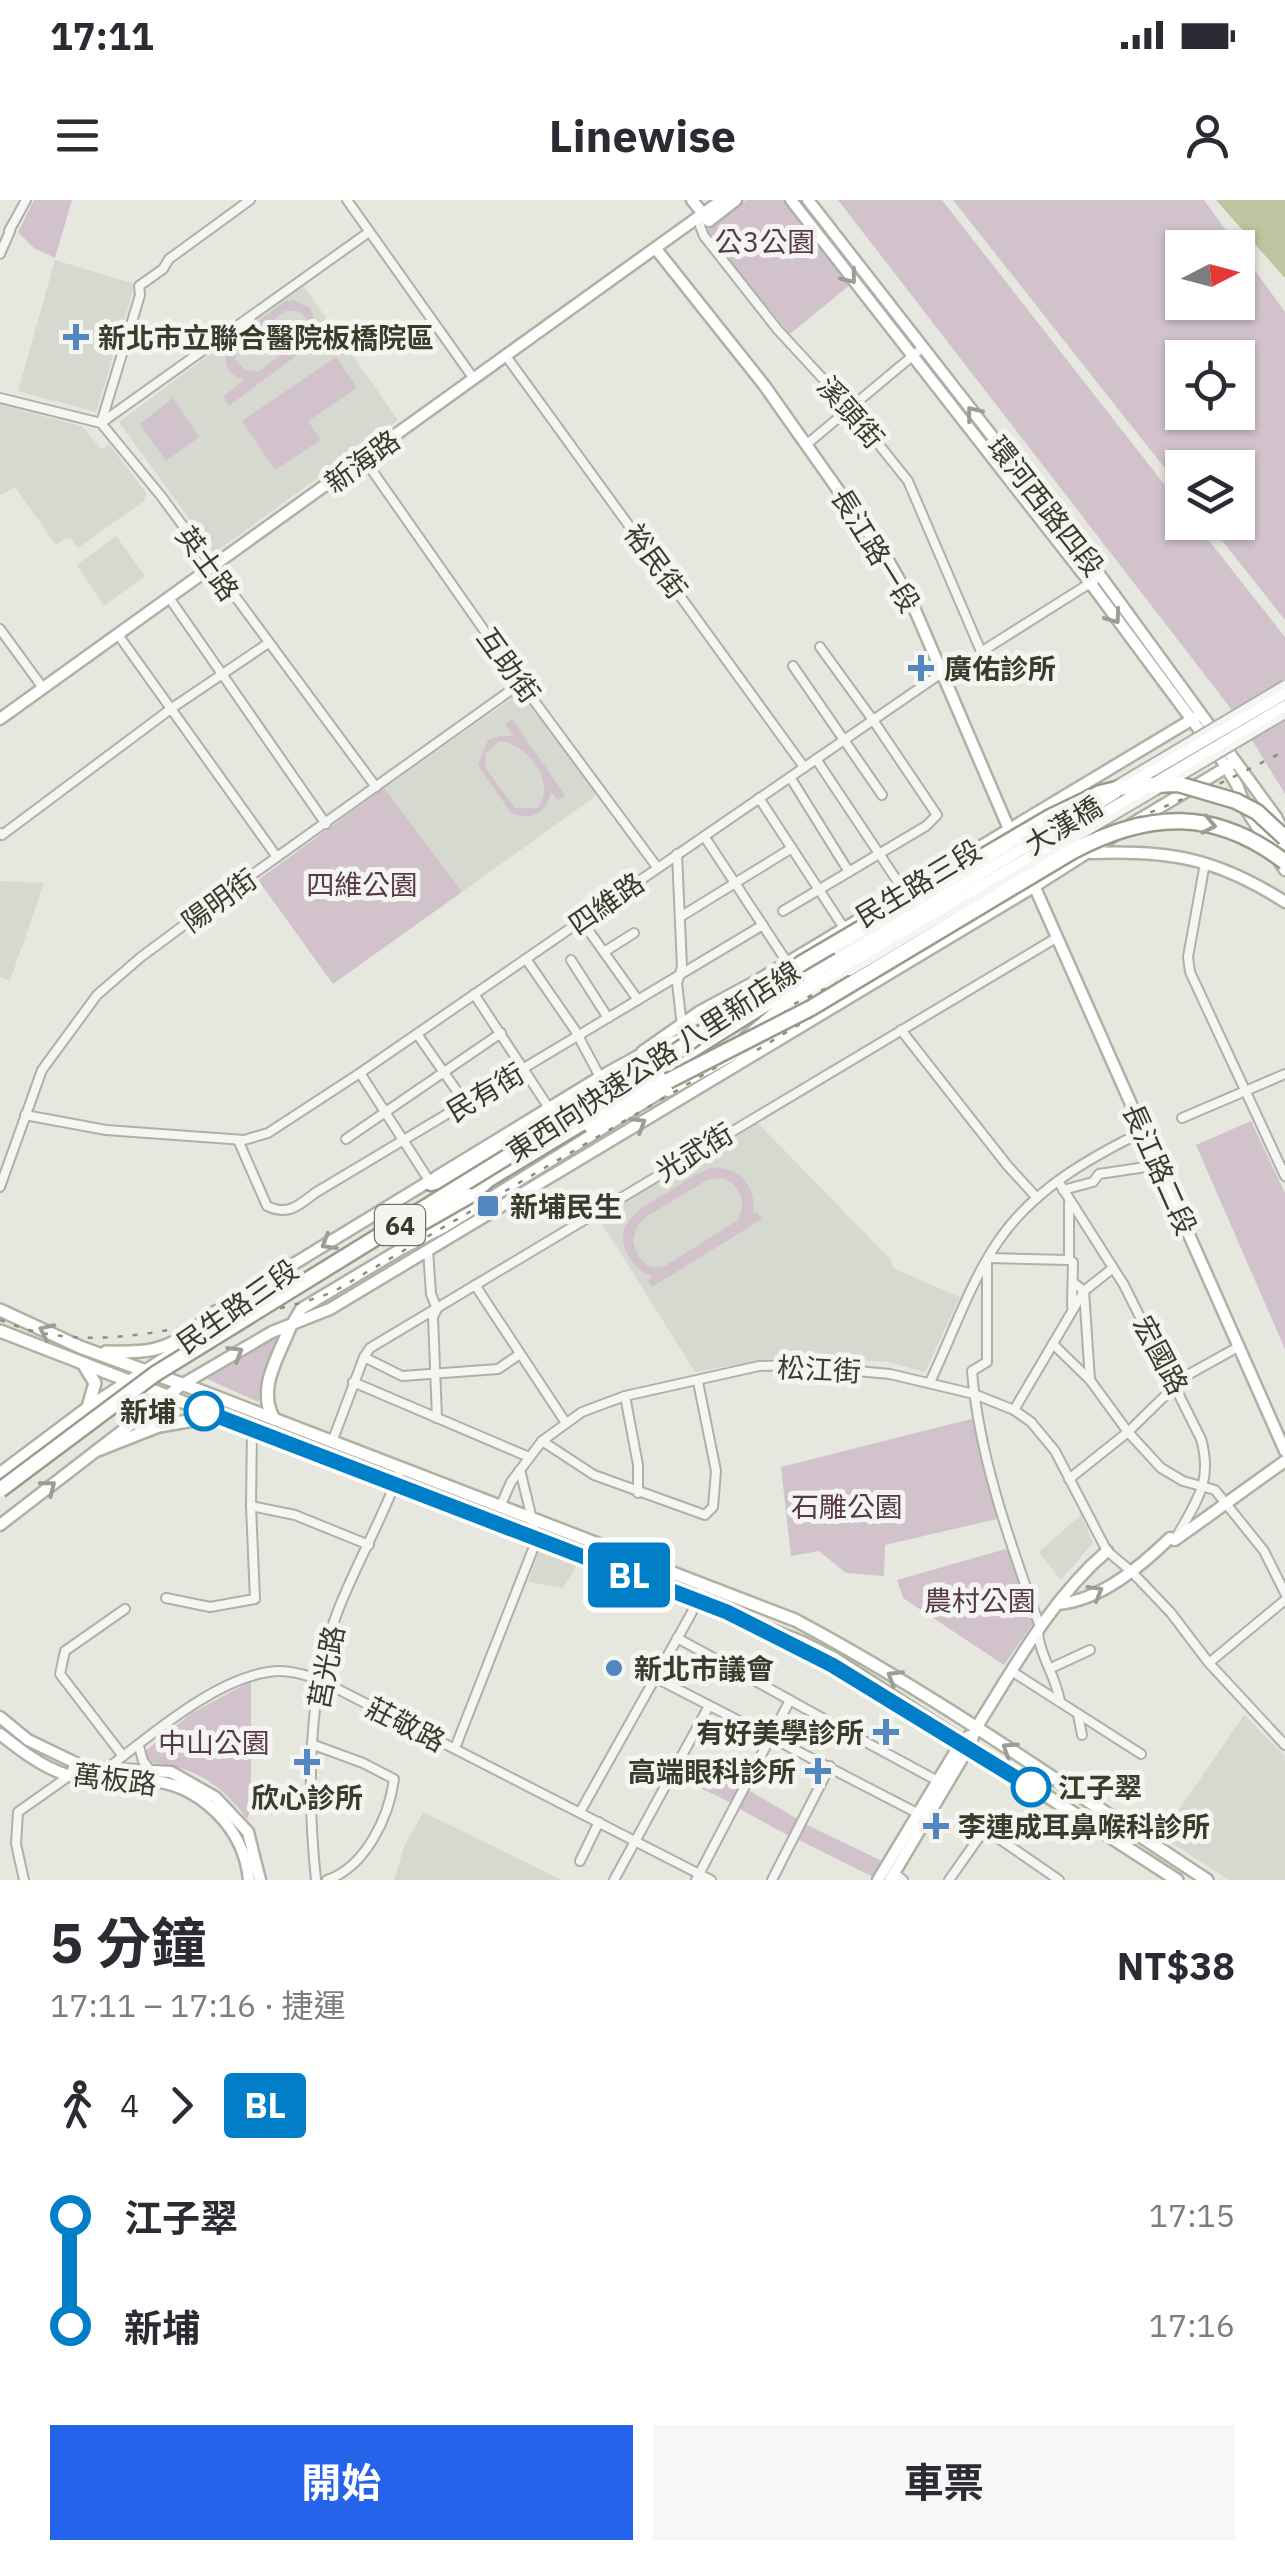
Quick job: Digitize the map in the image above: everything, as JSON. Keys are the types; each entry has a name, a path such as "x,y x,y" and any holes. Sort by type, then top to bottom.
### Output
{"highway":[{"name":"東西向快速公路 八里新店線","path":"0,1501 160,1380 466,1191 661,1062 794,963 1050,816 1100,793 1129,786 1178,784 1210,791 1257,812 1285,837"},
{"name":"東西向快速公路 八里新店線","path":"0,1490 154,1374 466,1191 668,1080 796,1016 1101,836 1148,823 1203,823 1252,839 1285,862"},
{"path":"431,1183 454,1177 550,1113 648,1061 794,963"},
{"path":"664,1071 815,973"},
{"path":"466,1191 787,997 800,993"}],"main road":[{"path":"0,1310 92,1351 704,1584 811,1629 976,1728 1207,1880"},
{"path":"92,1351 154,1351 196,1328 214,1311 224,1310"},
{"path":"274,1419 265,1391 290,1327"},
{"path":"0,1331 770,1628 836,1659 1177,1880"},
{"path":"81,1363 95,1383 88,1407"},
{"path":"98,1450 159,1426 221,1416"}],"street":[{"path":"0,254 26,200"},
{"path":"101,423 140,295 139,286 250,200"},
{"path":"347,200 474,379"},
{"path":"692,200 710,216 740,200"},
{"name":"新海路","path":"0,720 656,249 710,216 722,200"},
{"name":"環河西路四段","path":"791,200 911,356 1095,580"},
{"name":"環河西路四段","path":"808,200 1196,718 1285,827"},
{"name":"溪頭街","path":"710,216 700,226 704,236 778,330 848,406 908,480 981,650 1095,580"},
{"path":"0,398 101,423 370,232"},
{"name":"長江路一段","path":"656,249 807,444 889,562 912,603 1034,883"},
{"path":"807,444 922,348"},
{"name":"裕民街","path":"506,356 804,767"},
{"name":"英士路","path":"101,423 161,496 376,787"},
{"name":"互助街","path":"364,459 656,868"},
{"path":"170,599 326,824"},
{"path":"0,629 44,688"},
{"path":"119,636 277,858"},
{"path":"0,832 2,835 172,708 267,644"},
{"path":"783,911 926,826 936,815 820,647"},
{"path":"793,666 882,795"},
{"name":"四維路","path":"238,1140 268,1134 360,1073 943,672"},
{"name":"陽明街","path":"0,1187 42,1070 97,995 141,957 521,684"},
{"path":"734,1066 774,1022 844,961 1285,685"},
{"name":"大漢橋","path":"844,961 1285,694"},
{"name":"大漢橋","path":"844,961 1285,706"},
{"path":"677,854 682,967 677,982 682,1026 796,974 844,961 1285,714"},
{"name":"民生路三段","path":"638,1056 699,1012 794,963 904,891 1196,718"},
{"path":"816,759 904,891"},
{"name":"環河西路四段","path":"1231,764 1247,811 1285,870"},
{"name":"民生路三段","path":"290,1327 301,1309 400,1249 455,1227 555,1174 1231,764"},
{"path":"790,777 849,872"},
{"name":"環河西路四段","path":"1237,785 1285,850"},
{"path":"760,798 844,928"},
{"path":"1056,800 1085,854 1174,854 1255,882 1285,902"},
{"name":"環河西路四段","path":"1276,818 1285,837"},
{"path":"704,836 763,925 794,963"},
{"path":"680,916 792,848"},
{"path":"1205,863 1188,965 1285,1176"},
{"name":"長江路二段","path":"1034,883 1285,1451"},
{"path":"582,920 638,1000"},
{"name":"民有街","path":"238,1140 267,1206 287,1212 763,925"},
{"path":"604,952 634,933"},
{"name":"光武街","path":"364,1357 370,1348 1056,938"},
{"path":"526,959 578,1036 600,1077"},
{"path":"570,960 608,1018"},
{"name":"民生路三段","path":"550,1113 600,1077 638,1056 698,1033 844,961"},
{"name":"民生路三段","path":"0,1525 184,1384 272,1332 330,1309 428,1250 455,1227 574,1146 721,1064 751,1043 800,993 844,961"},
{"path":"474,994 550,1113"},
{"path":"901,1030 1037,1198"},
{"path":"346,1139 500,1033"},
{"path":"417,1034 466,1104"},
{"path":"360,1073 455,1227"},
{"path":"1182,1118 1285,1074"},
{"path":"24,1114 106,1130 238,1140"},
{"path":"1068,1260 1063,1190 1086,1161 1144,1132"},
{"path":"555,1174 574,1146"},
{"path":"930,1382 998,1240 1037,1198 1093,1182 1099,1174 1159,1165"},
{"name":"民生路三段","path":"0,1473 88,1407 199,1336 224,1310 274,1276 431,1183"},
{"name":"宏國路","path":"1063,1190 1113,1268 1177,1385 1206,1454 1205,1485"},
{"path":"400,1249 433,1224 412,1194"},
{"path":"428,1250 431,1294 437,1308 433,1317 437,1418"},
{"path":"988,1260 1073,1262 1072,1312"},
{"path":"988,1260 986,1362 972,1371 974,1394 1000,1509 1060,1702"},
{"path":"1014,1410 1084,1292 1113,1268"},
{"path":"1074,1283 1084,1292 1090,1380"},
{"path":"475,1285 566,1423"},
{"path":"1053,1344 1090,1380 1128,1432 1161,1468 1182,1481 1216,1490 1264,1550 1285,1596 1209,1662"},
{"path":"1069,1480 1128,1432 1184,1377 1238,1347"},
{"path":"332,1442 364,1357 402,1376 498,1369 520,1354"},
{"name":"松江街","path":"500,1507 511,1482 542,1440 582,1412 625,1396 759,1366 844,1367 930,1382 1014,1410 1046,1439 1107,1551"},
{"path":"354,1382 529,1457"},
{"path":"542,1440 594,1475 704,1514 713,1507 716,1471 698,1382"},
{"path":"625,1396 638,1465 638,1493"},
{"path":"166,1598 210,1607 255,1600 250,1506 252,1428"},
{"path":"1175,1540 1285,1461"},
{"name":"莒光路","path":"316,1880 309,1792 318,1680 337,1611 370,1545 401,1468"},
{"path":"455,1748 537,1540 520,1470"},
{"path":"1175,1540 1205,1485"},
{"path":"250,1506 295,1515 370,1545"},
{"path":"1058,1604 1079,1602 1140,1567 1170,1538 1175,1540"},
{"path":"896,1878 976,1728 1039,1628 1086,1570 1107,1551 1171,1613 1209,1662 1285,1745"},
{"path":"623,1572 630,1556"},
{"path":"580,1812 704,1584"},
{"path":"123,1756 60,1674 65,1650 125,1609"},
{"path":"677,1638 938,1781"},
{"path":"1051,1668 1090,1650"},
{"name":"莊敬路","path":"105,1770 240,1679 276,1670 296,1672 455,1748 636,1841 697,1877 711,1880"},
{"path":"1012,1672 1141,1754"},
{"path":"656,1678 918,1814"},
{"path":"697,1877 790,1700"},
{"path":"614,1880 709,1706"},
{"path":"1078,1714 1082,1735"},
{"name":"萬板路","path":"0,1717 28,1740 75,1764 105,1770 149,1769 186,1779 233,1812 248,1832 260,1880"},
{"name":"萬板路","path":"0,1734 26,1755 69,1776 160,1782 189,1794 229,1823 240,1843 249,1880"},
{"path":"878,1880 938,1781 967,1744"},
{"path":"139,1746 149,1769"},
{"path":"314,1746 364,1763 394,1780 387,1807 363,1855 343,1874 327,1880"},
{"path":"24,1880 16,1844 18,1812 69,1776 75,1764"},
{"path":"772,1880 830,1766"},
{"path":"580,1861 599,1822"},
{"path":"949,1880 985,1829 1060,1880"}],"shaded area":[{"path":"1216,200 1285,200 1285,278 1255,244 1255,230 1243,230"},
{"name":"新北市立聯合醫院板橋院區","path":"55,260 135,284 96,412 18,391"},
{"path":"303,285 398,420 214,553 119,422"},
{"path":"0,405 82,426 101,449 109,444 146,493 144,501 78,548 66,538 56,545 15,487 0,495"},
{"path":"116,536 145,576 104,606 77,565"},
{"path":"521,692 597,795 462,892 384,788"},
{"path":"0,881 44,883 10,981 0,977"},
{"path":"756,1121 891,1260 893,1268 960,1297 925,1372 888,1362 795,1355 695,1372 597,1216"},
{"path":"1081,1515 1093,1543 1061,1580 1039,1552"},
{"path":"539,1552 577,1565 563,1588 528,1582"},
{"path":"1244,1715 1285,1756 1285,1880 1229,1880 1161,1836"},
{"path":"423,1812 562,1880 394,1880 404,1847"}],"green space":[{"path":"34,200 72,200 55,258 34,248 18,232"},
{"name":"公3公園","path":"746,200 784,200 850,285 790,334 705,232"},
{"path":"838,200 942,200 1165,485 1165,540 1208,540 1285,637 1285,681 1232,710"},
{"path":"953,200 1204,200 1226,230 1165,230 1165,320 1255,320 1255,271 1285,312 1285,620 1221,540 1255,540 1255,450 1165,450 1165,468"},
{"path":"294,300 310,308 317,328 327,321 332,329 229,406 223,397 245,379 227,366 230,343 285,301","holes":["285,311 298,311 306,318 306,336 258,372 245,370 235,359 239,346"]},
{"path":"336,357 357,388 308,421 321,440 275,470 242,421"},
{"path":"173,398 199,437 166,461 140,424"},
{"path":"512,719 565,795 558,800 551,792 546,805 532,816 511,813 478,765 488,740 514,736 505,724","holes":["499,741 510,743 529,756 542,777 543,798 537,808 515,808 485,767 486,753"]},
{"path":"1285,721 1285,794 1252,740"},
{"name":"四維公園","path":"384,788 462,892 333,984 258,880"},
{"path":"1251,1121 1285,1193 1285,1349 1196,1145"},
{"path":"710,1168 730,1170 744,1179 752,1195 753,1214 757,1212 762,1219 652,1287 648,1280 653,1276 629,1257 623,1235 626,1225 649,1204","holes":["707,1180 729,1181 742,1201 738,1220 665,1266 652,1267 643,1262 633,1240 637,1226 647,1216"]},
{"path":"290,1327 258,1402 203,1377"},
{"name":"石雕公園","path":"975,1418 997,1519 885,1545 884,1576 846,1573 819,1551 791,1556 781,1467"},
{"name":"農村公園","path":"1009,1548 1033,1623 1004,1665 903,1598 897,1580"},
{"name":"中山公園","path":"251,1681 251,1808 247,1819 204,1778 147,1762 144,1752 192,1713"},
{"path":"682,1760 741,1787 733,1804 675,1775"},
{"path":"745,1788 801,1821 791,1837 736,1807"},
{"path":"805,1824 882,1861 873,1877 797,1839"}],"railway":[{"path":"0,1320 52,1335 128,1336 254,1314 333,1292 720,1065 796,1003 847,978 1079,842 1219,784 1285,751"},
{"path":"757,1050 911,957"}],"metro line":[{"name":"BL","path":"204,1411 727,1612 832,1665 1031,1787"}],"place":[{"name":"新北市立聯合醫院板橋院區","path":"76,337"},
{"name":"廣佑診所","path":"921,668"},
{"name":"新埔民生","path":"488,1206"},
{"name":"新埔","path":"204,1411"},
{"name":"新北市議會","path":"614,1668"},
{"name":"有好美學診所","path":"886,1732"},
{"name":"欣心診所","path":"307,1762"},
{"name":"高端眼科診所","path":"818,1771"},
{"name":"江子翠","path":"1031,1787"},
{"name":"李連成耳鼻喉科診所","path":"936,1826"}]}
